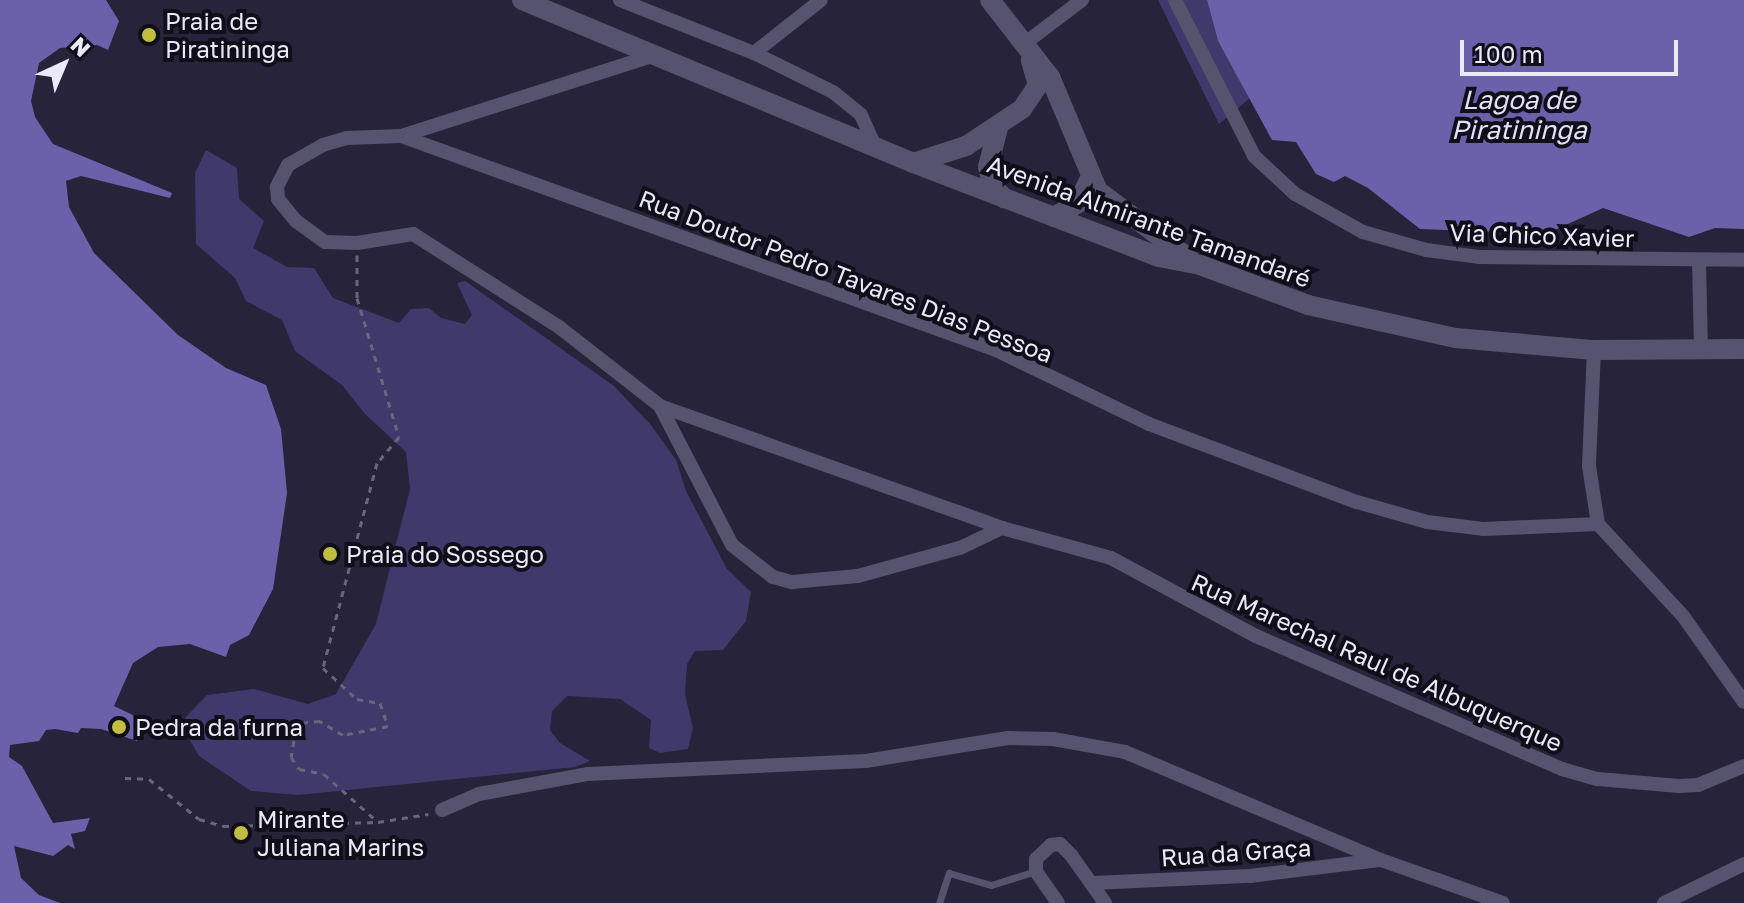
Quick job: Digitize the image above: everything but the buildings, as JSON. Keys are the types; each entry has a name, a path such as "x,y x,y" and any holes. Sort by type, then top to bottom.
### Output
{"street":[{"name":"Avenida Almirante Tamandaré","path":"522,0 913,163 1159,257 1200,265 1308,305 1389,326 1456,338 1594,350 1744,349"},
{"path":"620,0 754,53 846,101 867,125 875,147"},
{"path":"754,53 821,0"},
{"path":"990,0 1050,77 1072,128 1089,180 1108,200 1200,265"},
{"path":"1024,44 1082,0"},
{"name":"Via Chico Xavier","path":"1175,0 1254,156 1295,194 1363,232 1457,255 1744,260"},
{"path":"913,163 957,150 998,128 1022,109 1038,85 1024,44"},
{"name":"Rua Marechal Raul de Albuquerque","path":"657,54 401,136 347,138 323,145 302,154 281,175 278,199 296,221 325,242 357,243 413,234 559,327 660,406 1002,528 1111,558 1256,636 1562,769 1598,779 1679,786 1698,785 1744,766"},
{"path":"1022,109 1054,109 1072,128"},
{"path":"998,128 988,167 993,187 1004,198"},
{"name":"Rua Doutor Pedro Tavares Dias Pessoa","path":"401,136 996,350 1149,424 1357,502 1427,522 1483,529 1598,524"},
{"path":"1054,217 1078,203 1089,180"},
{"path":"1699,261 1701,349"},
{"path":"1594,350 1589,466 1598,524 1683,616 1742,699"},
{"name":"Rua Marechal Raul de Albuquerque","path":"660,406 732,545 773,577 792,582 858,576 960,548 1002,528"},
{"path":"442,810 479,794 588,774 866,761 1008,738 1053,739 1125,752 1381,860 1503,903"},
{"path":"1058,903 1036,871 1042,850 1060,844 1093,883 1105,903"},
{"name":"Rua da Graça","path":"1093,883 1250,876 1381,860"},
{"path":"1664,903 1744,864"}],"lane":[{"path":"939,903 949,873 991,885 1036,871"}],"path":[{"path":"357,243 357,298 399,437 377,463 323,668 357,699 380,703 388,726 343,735 320,721 306,722 296,729 291,757 299,769 324,774 378,822"},
{"path":"125,778 157,783 199,819 223,826 378,822 442,810"}],"shaded area":[{"path":"1158,0 1207,0 1218,41 1250,98 1219,124"},
{"path":"206,150 237,168 239,199 264,221 253,248 287,267 314,268 333,298 399,323 411,309 429,308 441,318 465,324 472,315 457,283 465,281 614,386 651,425 676,460 686,491 727,569 751,592 746,621 723,650 695,651 687,664 685,694 693,728 688,749 660,753 649,748 651,720 620,699 567,696 552,711 550,730 560,743 590,761 575,767 298,795 251,791 199,756 187,735 185,718 207,695 254,689 308,704 336,694 376,624 410,489 406,452 365,414 342,385 295,351 282,320 246,301 235,278 196,244 195,173"}],"water":[{"path":"0,0 106,0 119,21 108,50 97,45 60,48 39,63 31,101 35,117 53,144 172,193 170,198 81,176 66,181 69,207 94,253 178,335 226,368 266,385 281,429 287,493 273,589 249,635 230,645 226,657 190,644 158,647 133,663 114,706 139,718 137,741 101,729 81,728 78,733 46,730 39,741 10,745 9,757 22,766 53,823 90,818 85,831 71,834 75,849 68,845 53,856 14,846 21,878 39,895 60,903 0,903"},
{"name":"Lagoa de Piratininga","path":"1207,0 1744,0 1744,229 1715,228 1689,237 1603,208 1546,234 1420,229 1368,188 1345,176 1334,182 1316,174 1296,142 1272,140 1218,41"}],"place":[{"name":"Praia de Piratininga","path":"149,35"},
{"name":"Praia do Sossego","path":"330,554"},
{"name":"Pedra da furna","path":"119,727"},
{"name":"Mirante Juliana Marins","path":"241,833"}]}
